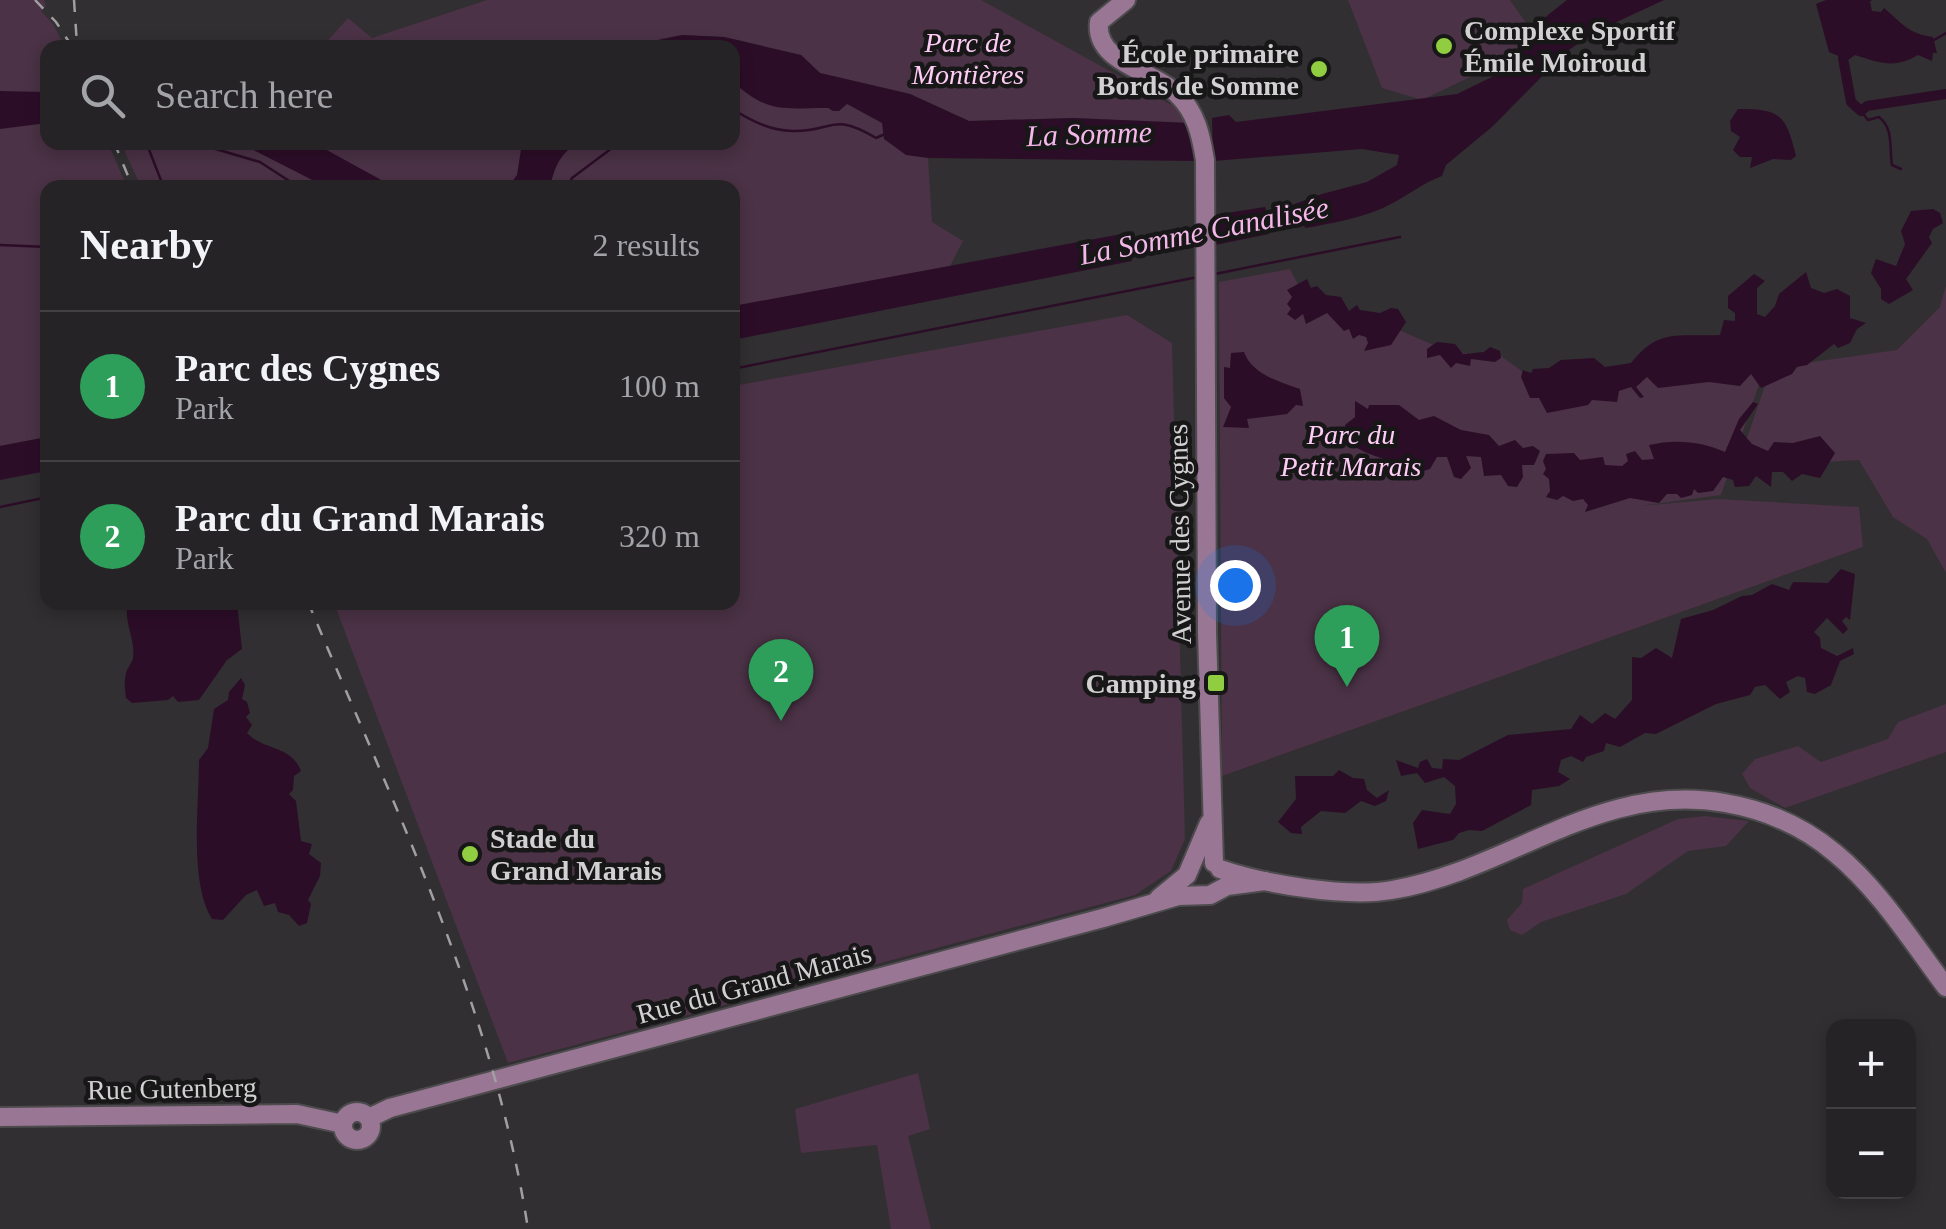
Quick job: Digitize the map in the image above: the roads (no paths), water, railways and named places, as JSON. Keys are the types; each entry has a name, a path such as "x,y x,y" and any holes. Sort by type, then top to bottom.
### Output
{"street":[{"name":"Avenue des Cygnes","path":"1126,0 1105,14 1098,32 1108,52 1174,90 1197,123 1205,160 1205,473 1211,818 1217,866"},
{"path":"1265,881 1210,895 1196,893 1190,888 1190,870 1206,860 1265,881 1375,892 1425,882 1615,807 1660,799 1714,801 1762,812 1833,851 1867,885 1946,987"},
{"name":"Avenue des Cygnes","path":"1190,870 1211,818"},
{"path":"1217,866 1222,877 1218,890"},
{"name":"Rue du Grand Marais","path":"1154,902 1190,870"},
{"name":"Rue du Grand Marais","path":"344,1124 352,1113 361,1112 368,1118 390,1108 1196,893"},
{"name":"Rue Gutenberg","path":"0,1117 297,1114 344,1124"}],"water":[{"name":"La Somme Canalisée","path":"1567,0 1664,0 1595,32 1566,52 1493,126 1446,165 1442,176 1383,208 1306,228 1283,222 1269,225 1269,234 1215,245 1198,238 1130,252 1132,261 740,339 740,305 1127,233 1129,242 1198,229 1214,215 1265,207 1267,215 1282,213 1281,209 1322,194 1367,182 1397,165 1399,155 1362,149 1213,161 1212,118 1229,115 1236,122 1457,94 1492,77 1548,15"},
{"path":"1826,0 1873,0 1872,11 1881,12 1884,8 1911,30 1933,37 1937,53 1933,53 1932,61 1918,55 1887,63 1855,55 1848,60 1829,52 1816,4"},
{"path":"682,35 737,40 659,40"},
{"name":"La Somme","path":"740,41 801,55 820,73 910,94 969,121 1073,118 1190,123 1198,161 906,155 884,139 882,123 847,104 839,111 777,107 740,87"},
{"path":"0,91 40,92 40,124 0,129"},
{"path":"1738,109 1764,111 1779,117 1789,131 1796,156 1750,168 1752,157 1740,157 1733,150 1740,137 1731,131 1730,121"},
{"path":"254,150 327,150 381,180 312,180"},
{"path":"521,150 568,150 552,180 513,180"},
{"path":"1933,209 1940,213 1943,223 1933,229 1929,237 1932,243 1906,279 1913,290 1889,304 1881,299 1881,289 1871,273 1876,259 1896,266 1905,244 1901,231 1911,211"},
{"path":"1806,272 1811,288 1824,293 1837,289 1850,296 1850,318 1866,323 1857,329 1850,343 1838,348 1834,344 1807,365 1761,388 1751,374 1740,386 1709,382 1658,388 1647,377 1636,387 1644,397 1640,398 1631,387 1619,391 1617,402 1592,400 1588,405 1547,413 1539,398 1530,398 1521,377 1523,370 1531,373 1561,360 1594,358 1605,367 1631,363 1651,344 1671,336 1720,335 1724,320 1735,321 1735,313 1728,308 1728,296 1754,274 1765,281 1757,288 1757,314 1765,317 1779,294"},
{"path":"1307,279 1311,288 1317,286 1326,295 1341,297 1349,311 1357,305 1360,310 1380,313 1398,309 1406,322 1391,345 1364,351 1366,337 1359,335 1353,339 1349,329 1344,331 1327,313 1306,324 1303,314 1295,320 1287,314 1292,297 1287,290"},
{"path":"1437,342 1455,344 1463,354 1484,352 1490,347 1500,351 1501,358 1495,362 1471,359 1470,366 1456,363 1451,368 1440,355 1427,358 1427,349"},
{"path":"1244,352 1260,372 1300,389 1303,406 1296,405 1287,414 1247,419 1249,428 1223,427 1231,407 1224,398 1224,367 1230,368 1231,353"},
{"path":"1355,401 1368,409 1369,405 1399,405 1419,420 1434,416 1461,430 1489,435 1499,446 1515,440 1523,448 1533,446 1540,451 1534,465 1522,465 1523,477 1517,487 1508,486 1501,475 1484,476 1481,457 1466,456 1471,468 1461,479 1454,477 1447,457 1437,457 1430,469 1420,472 1414,465 1371,454 1350,442 1345,425 1355,417"},
{"path":"1753,402 1758,404 1740,430 1752,444 1768,451 1774,442 1793,443 1820,436 1835,453 1820,478 1802,474 1792,481 1783,472 1772,472 1771,487 1756,476 1749,486 1735,487 1733,480 1723,477 1713,491 1698,493 1694,489 1692,495 1681,498 1667,494 1659,503 1630,498 1585,512 1588,505 1583,499 1546,497 1550,491 1549,479 1543,474 1546,454 1574,453 1580,460 1603,457 1605,465 1622,466 1628,461 1626,454 1635,451 1642,460 1654,459 1649,445 1658,443 1697,443 1725,452 1739,419"},
{"path":"40,438 40,472 0,480 0,446"},
{"path":"1841,569 1855,574 1850,620 1846,617 1842,621 1848,629 1843,634 1827,618 1814,632 1820,638 1821,648 1837,656 1853,648 1854,654 1840,661 1831,685 1815,694 1807,692 1805,678 1798,676 1786,682 1790,692 1780,699 1765,685 1755,687 1750,695 1716,704 1656,734 1645,733 1620,747 1606,743 1604,751 1586,757 1583,762 1571,756 1561,760 1558,772 1570,779 1559,786 1532,790 1531,805 1482,831 1469,830 1453,840 1418,849 1413,823 1422,810 1450,814 1456,804 1455,786 1444,777 1425,783 1417,773 1401,776 1396,760 1418,768 1427,759 1432,768 1442,769 1443,759 1459,760 1508,735 1571,729 1580,715 1592,724 1605,713 1615,719 1632,700 1632,657 1641,658 1656,648 1672,658 1681,619 1752,595 1772,584 1789,590 1793,582 1828,583"},
{"path":"128,610 238,610 242,649 227,660 199,700 178,702 173,696 168,700 132,703 126,698 125,686 133,651"},
{"path":"241,678 245,685 242,699 250,713 246,717 252,725 247,733 284,752 301,771 294,776 289,794 296,801 301,841 312,844 309,854 321,863 320,876 308,900 311,904 307,923 299,926 289,915 278,912 275,903 264,906 257,890 246,895 223,920 212,919 200,885 199,760 208,748 214,709 228,700 229,692"},
{"path":"1339,770 1364,779 1367,790 1377,798 1389,790 1386,801 1375,806 1361,801 1345,813 1321,811 1301,827 1302,834 1291,833 1278,822 1296,799 1295,776 1333,776"}],"waterway":[{"path":"1934,40 1946,33"},
{"path":"1843,58 1851,102 1861,111 1867,106 1946,94"},
{"path":"1861,111 1868,120 1879,117 1884,122 1892,165 1901,169"},
{"path":"740,113 784,130 841,124 876,138 885,134"},
{"path":"149,150 161,180"},
{"path":"219,150 260,162 288,180"},
{"path":"571,180 609,150"},
{"path":"1215,274 1400,237"},
{"path":"0,245 40,247"},
{"path":"740,367 1198,277"},
{"path":"0,507 40,499"}],"railway":[{"path":"35,0 68,40"},
{"path":"74,0 77,40"},
{"path":"117,150 130,180"},
{"path":"311,610 438,910 466,988 512,1147 528,1229"}],"place":[{"name":"Complexe Sportif Émile Moiroud","path":"1444,46"},
{"name":"École primaire Bords de Somme","path":"1319,69"},
{"name":"Camping","path":"1216,683"},
{"name":"Parc des Cygnes","path":"1347,687"},
{"name":"Parc du Grand Marais","path":"781,721"},
{"name":"Stade du Grand Marais","path":"470,854"}],"park label":[{"name":"Parc de Montières","path":"968,58"},
{"name":"Parc du Petit Marais","path":"1351,450"}]}
